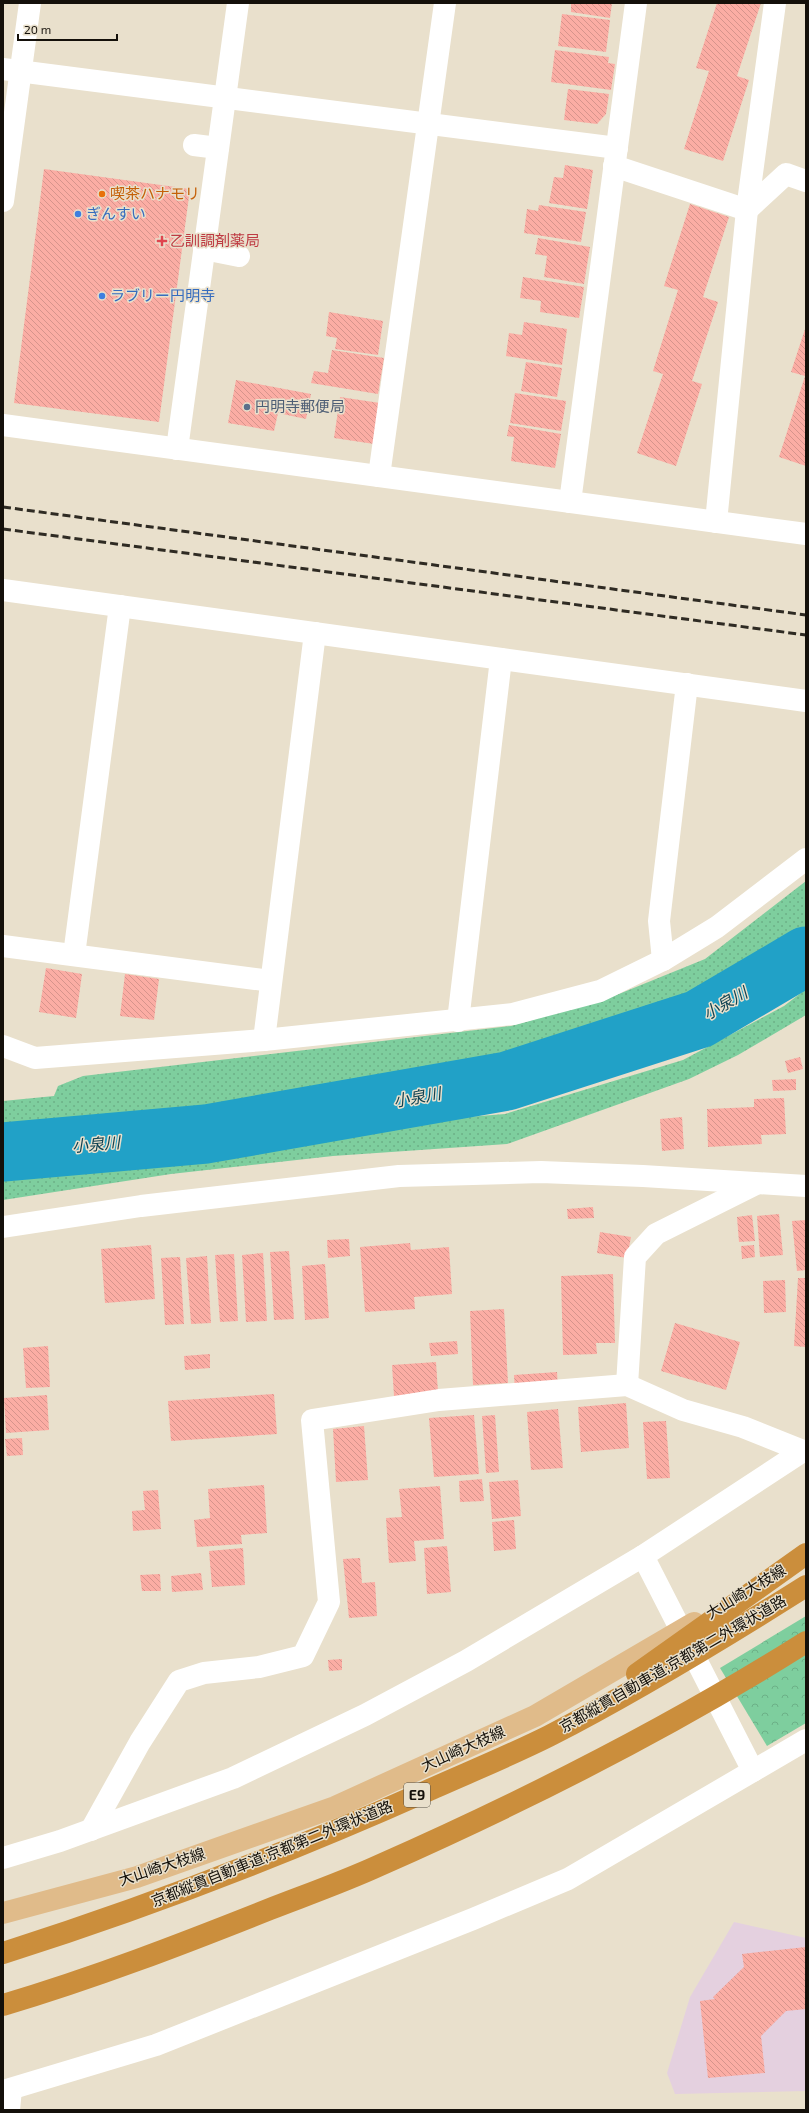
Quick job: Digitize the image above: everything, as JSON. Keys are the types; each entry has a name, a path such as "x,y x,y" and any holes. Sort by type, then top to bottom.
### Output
{"highway":[{"path":"548,1737 806,1556"},
{"name":"京都縦貫自動車道;京都第二外環状道路","path":"3,1953 197,1887 360,1821 548,1737 639,1687 731,1633 806,1586"},
{"path":"3,2004 89,1978 377,1867 563,1779 748,1678 806,1642"},
{"path":"748,1678 806,1651"}],"main road":[{"name":"大山崎大枝線","path":"3,1913 137,1877 335,1807 535,1716 806,1556"}],"street":[{"path":"3,201 12,70 30,3"},
{"path":"177,448 238,3"},
{"path":"379,476 445,3"},
{"path":"570,502 636,3"},
{"path":"716,522 748,210 776,3"},
{"path":"12,70 428,124 615,157 748,210"},
{"path":"194,145 218,148"},
{"path":"748,210 786,174 806,180"},
{"path":"204,249 239,256"},
{"path":"3,425 806,534"},
{"path":"3,590 806,701"},
{"path":"74,955 120,606"},
{"path":"264,1040 315,633"},
{"path":"458,1021 501,659"},
{"path":"663,960 659,921 687,684"},
{"path":"3,1046 35,1058 264,1040 458,1021 513,1014 600,991 663,960 717,927 806,859"},
{"path":"3,946 271,981"},
{"path":"3,1227 141,1206 399,1176 541,1172 806,1186"},
{"path":"627,1385 635,1257 656,1234 757,1183"},
{"path":"3,1858 91,1830 233,1778 365,1715 466,1661 643,1556 803,1451 743,1427 683,1410 627,1385 439,1400 312,1420 329,1602 303,1656 258,1667 204,1673 179,1681 140,1742 91,1830"},
{"path":"643,1556 753,1771"},
{"path":"9,2110 7,2090 156,2045 473,1919 560,1882 806,1740"}],"shaded area":[{"path":"734,1922 806,1938 806,2091 675,2094 667,2073 690,1997"}],"green space":[{"path":"806,881 806,944 801,948 679,1012 591,1043 504,1070 397,1092 321,1096 263,1103 230,1111 3,1136 3,1101 54,1096 58,1086 83,1076 511,1026 609,998 705,959"},
{"path":"806,989 806,1015 738,1055 689,1079 507,1144 333,1156 171,1174 3,1200 3,1170 88,1161 303,1130 505,1114 683,1060 784,1006"},
{"path":"806,1616 806,1723 767,1746 720,1668"}],"building":[{"path":"571,3 612,3 610,18 571,12"},
{"path":"717,3 761,3 737,76 749,80 723,161 684,149 709,71 696,68"},
{"path":"562,14 610,20 606,52 558,46"},
{"path":"555,50 609,57 608,63 615,64 611,90 551,82"},
{"path":"568,89 609,94 606,114 597,124 564,120"},
{"path":"565,165 593,170 587,209 549,203 554,177 563,178"},
{"name":"ラブリー円明寺","path":"44,169 190,189 159,422 14,403"},
{"path":"690,204 729,217 703,297 718,302 692,381 702,384 676,466 637,453 663,374 653,371 678,290 664,286"},
{"path":"539,205 586,212 581,242 524,233 527,209 538,211"},
{"path":"538,238 590,247 584,284 544,277 547,256 535,254"},
{"path":"523,277 584,287 579,318 540,312 541,301 520,298"},
{"path":"329,312 383,321 378,355 335,349 337,338 326,336"},
{"path":"524,322 567,329 562,365 506,356 509,333 522,335"},
{"path":"806,326 806,466 779,457 805,376 791,372"},
{"path":"332,350 384,358 378,394 311,383 314,371 328,373"},
{"path":"526,362 562,368 557,397 521,391"},
{"path":"236,380 311,394 306,419 278,413 274,431 228,423"},
{"path":"515,393 566,401 561,431 510,423"},
{"path":"340,397 380,403 374,444 334,438"},
{"path":"509,425 561,434 555,468 511,461 514,437 507,436"},
{"path":"46,968 82,974 76,1018 39,1012"},
{"path":"125,974 159,979 154,1020 120,1016"},
{"path":"800,1057 803,1069 788,1073 785,1061"},
{"path":"796,1079 796,1090 773,1091 772,1080"},
{"path":"784,1098 786,1134 761,1135 762,1144 708,1147 707,1109 754,1107 754,1099"},
{"path":"682,1117 684,1149 662,1151 660,1119"},
{"path":"593,1207 594,1218 568,1219 567,1209"},
{"path":"779,1214 783,1255 760,1257 757,1216"},
{"path":"752,1215 755,1241 739,1242 737,1217"},
{"path":"806,1220 806,1270 797,1271 792,1221"},
{"path":"600,1232 631,1237 627,1258 597,1253"},
{"path":"349,1239 350,1256 328,1258 327,1240"},
{"path":"410,1243 411,1250 449,1247 452,1294 414,1297 415,1309 365,1312 360,1247"},
{"path":"151,1245 155,1299 105,1303 101,1249"},
{"path":"754,1245 755,1257 742,1259 741,1246"},
{"path":"289,1251 294,1319 274,1320 270,1252"},
{"path":"263,1253 267,1321 246,1322 242,1255"},
{"path":"234,1254 238,1321 220,1322 215,1255"},
{"path":"207,1256 211,1323 191,1324 186,1258"},
{"path":"180,1257 184,1324 165,1325 161,1258"},
{"path":"325,1264 329,1318 305,1320 302,1266"},
{"path":"613,1274 615,1343 596,1343 597,1354 563,1355 561,1276"},
{"path":"798,1278 806,1278 806,1347 794,1346"},
{"path":"785,1280 786,1312 764,1313 763,1281"},
{"path":"504,1309 508,1383 473,1385 470,1311"},
{"path":"675,1323 740,1342 726,1390 661,1371"},
{"path":"457,1341 458,1354 431,1356 429,1343"},
{"path":"48,1346 50,1387 26,1388 23,1348"},
{"path":"210,1354 210,1368 185,1370 184,1356"},
{"path":"436,1362 438,1392 394,1396 392,1365"},
{"path":"557,1372 558,1388 515,1391 514,1375"},
{"path":"274,1394 277,1434 171,1441 168,1401"},
{"path":"47,1395 49,1430 6,1433 4,1398"},
{"path":"626,1403 629,1448 581,1452 578,1407"},
{"path":"558,1409 563,1468 531,1470 527,1412"},
{"path":"474,1415 479,1474 434,1477 429,1418"},
{"path":"495,1415 499,1472 486,1473 482,1416"},
{"path":"666,1421 670,1478 647,1479 643,1422"},
{"path":"364,1426 368,1480 336,1482 333,1429"},
{"path":"22,1438 23,1455 7,1456 5,1439"},
{"path":"482,1479 484,1501 460,1502 459,1481"},
{"path":"518,1480 521,1516 492,1519 489,1482"},
{"path":"264,1485 267,1533 241,1535 242,1544 197,1547 194,1520 210,1518 208,1489"},
{"path":"440,1486 444,1539 414,1541 416,1561 389,1563 386,1518 402,1517 399,1489"},
{"path":"158,1490 161,1529 133,1531 132,1511 145,1510 143,1491"},
{"path":"514,1520 516,1549 494,1551 492,1522"},
{"path":"447,1546 451,1592 427,1594 424,1548"},
{"path":"243,1548 245,1585 212,1587 209,1551"},
{"path":"360,1558 362,1583 375,1582 377,1616 349,1618 343,1559"},
{"path":"201,1573 203,1590 172,1592 171,1576"},
{"path":"160,1574 161,1591 142,1591 140,1575"},
{"path":"342,1659 342,1670 329,1671 328,1660"},
{"path":"806,1947 806,2009 786,2011 761,2036 765,2073 708,2078 700,2001 715,1999 713,1997 744,1967 742,1954"}],"waterway":[{"name":"小泉川","path":"3,1152 206,1134 507,1081 699,1019 806,956"}],"railway":[{"path":"3,507 806,615"},
{"path":"3,529 806,635"}],"place":[{"name":"喫茶ハナモリ","path":"102,194"},
{"name":"ぎんすい","path":"78,214"},
{"name":"乙訓調剤薬局","path":"162,241"},
{"name":"ラブリー円明寺","path":"102,296"},
{"name":"円明寺郵便局","path":"247,407"}]}
